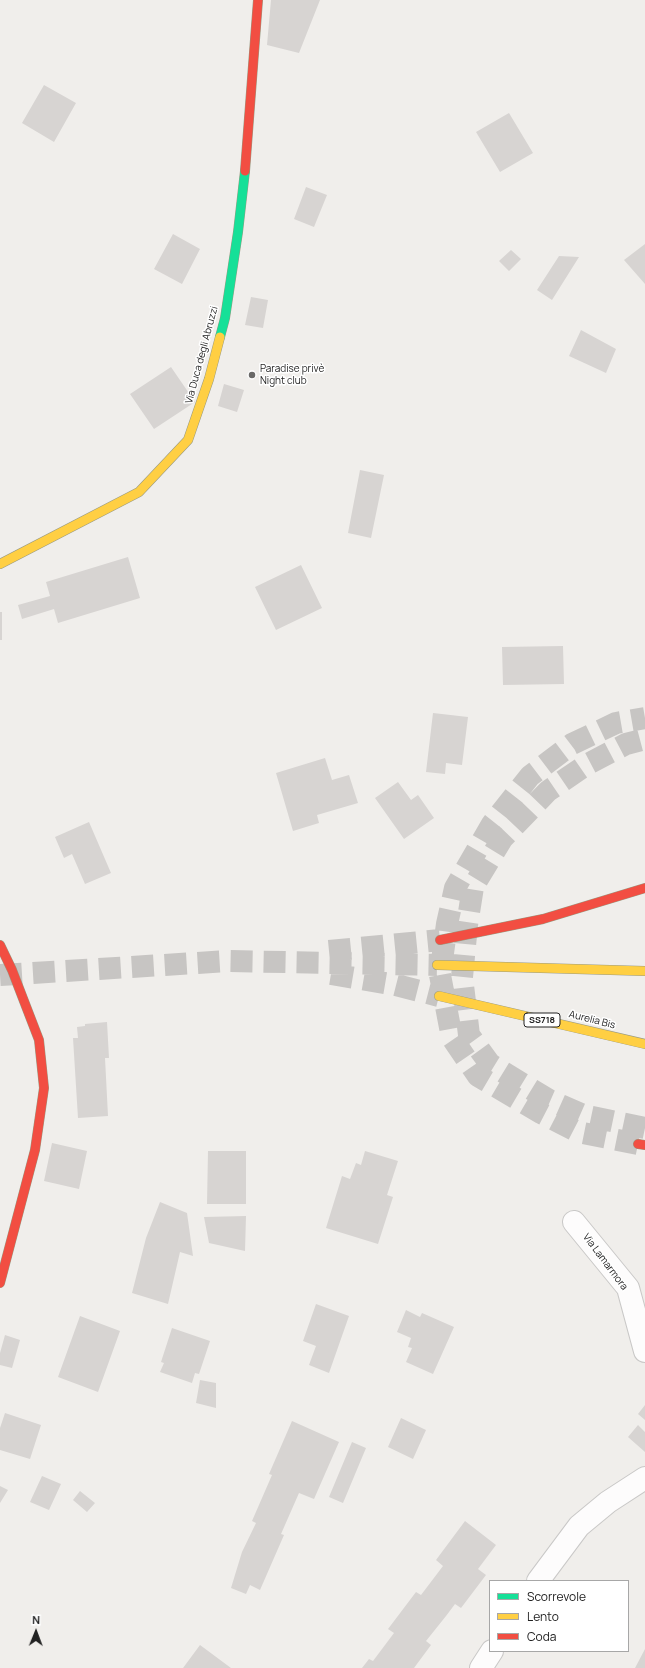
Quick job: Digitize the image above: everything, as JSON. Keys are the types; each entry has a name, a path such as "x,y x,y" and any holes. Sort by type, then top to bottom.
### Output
{"main road":[{"name":"Via Duca degli Abruzzi","path":"0,564 139,492 188,440 209,379 225,318 238,232 244,175 258,0"},
{"path":"440,940 544,919 645,888"},
{"path":"0,945 12,970 39,1040 44,1088 35,1150 0,1283"},
{"path":"437,965 645,971"},
{"name":"Aurelia Bis","path":"439,996 645,1044"}],"street":[{"name":"Via Lamarmora","path":"574,1222 628,1288 645,1351"},
{"path":"539,1580 579,1526 608,1502 645,1478"},
{"path":"481,1668 491,1652"}],"building":[{"path":"271,0 320,0 299,53 267,45"},
{"path":"44,85 76,103 54,142 22,123"},
{"path":"509,113 533,153 500,172 476,132"},
{"path":"306,187 327,195 314,227 294,219"},
{"path":"173,234 200,249 182,284 154,269"},
{"path":"645,244 645,284 624,260"},
{"path":"511,250 521,259 509,271 499,261"},
{"path":"559,256 579,257 552,300 537,290"},
{"path":"251,297 268,300 263,328 245,325"},
{"path":"581,330 616,349 606,373 569,356"},
{"path":"171,367 195,402 154,429 130,394"},
{"path":"224,384 244,390 237,412 218,406"},
{"path":"360,470 384,475 371,538 348,533"},
{"path":"128,557 140,598 58,623 54,609 22,619 18,605 50,596 46,582"},
{"path":"301,565 322,608 276,630 255,587"},
{"path":"0,612 2,612 2,640 0,640"},
{"path":"563,646 564,684 503,685 502,647"},
{"path":"433,713 468,717 462,765 446,763 445,774 426,772"},
{"path":"325,758 332,780 349,775 358,803 317,815 319,823 293,831 276,773"},
{"path":"398,782 411,800 418,795 434,818 404,839 375,798"},
{"path":"89,822 111,873 85,884 72,854 64,858 55,837"},
{"path":"107,1022 109,1058 105,1058 108,1116 78,1118 73,1038 78,1038 77,1027 85,1026 85,1024"},
{"path":"52,1143 87,1151 79,1189 44,1181"},
{"path":"208,1151 246,1151 246,1204 207,1204"},
{"path":"365,1151 398,1161 387,1195 393,1197 378,1244 326,1228 342,1176 350,1179 356,1163 361,1165"},
{"path":"160,1202 187,1213 193,1256 180,1252 168,1304 132,1293 146,1238"},
{"path":"246,1216 245,1251 209,1243 204,1217"},
{"path":"316,1304 349,1316 329,1373 309,1365 316,1346 303,1341"},
{"path":"406,1310 420,1317 422,1313 454,1327 433,1374 406,1362 412,1348 408,1347 411,1338 397,1332"},
{"path":"80,1316 120,1331 98,1392 58,1377"},
{"path":"172,1328 210,1341 199,1374 195,1373 192,1383 160,1372 164,1363 161,1362"},
{"path":"5,1335 20,1340 12,1368 0,1365 0,1353"},
{"path":"200,1380 216,1383 216,1408 196,1403"},
{"path":"645,1405 645,1420 638,1414"},
{"path":"5,1413 41,1425 30,1459 0,1450 0,1428"},
{"path":"401,1418 426,1430 413,1459 388,1447"},
{"path":"292,1421 339,1442 314,1499 299,1493 281,1534 284,1535 260,1590 250,1585 246,1594 231,1588 242,1552 256,1523 252,1521 272,1475 269,1474"},
{"path":"638,1425 645,1432 645,1452 628,1437"},
{"path":"352,1442 366,1448 343,1503 329,1497"},
{"path":"42,1476 61,1484 49,1510 30,1502"},
{"path":"0,1486 8,1490 0,1503"},
{"path":"80,1491 95,1503 87,1512 73,1500"},
{"path":"465,1521 496,1545 478,1569 486,1575 461,1608 455,1604 426,1641 431,1645 414,1668 362,1668 369,1659 373,1661 394,1633 388,1629 416,1592 421,1595 443,1566 436,1560"},
{"path":"200,1645 231,1668 183,1668"},
{"path":"645,1649 645,1668 635,1668"}],"tunnel":[{"path":"638,1144 578,1132 541,1113 478,1076 452,1038 440,975 447,924 455,888 492,824 530,776 572,744 616,723 645,718"},
{"path":"645,739 626,744 586,765 548,791 502,839 473,887 467,925 462,977 469,1035 490,1064 549,1100 583,1115 645,1128"},
{"path":"329,951 440,940"},
{"path":"0,975 229,961 437,965"},
{"path":"331,974 396,985 439,996"}],"traffic: fast":[{"path":"220,337 225,318 238,232 245,171"}],"traffic: slow":[{"path":"0,564 139,492 188,440 209,379 220,337"},
{"path":"437,965 645,971"},
{"path":"439,996 645,1044"}],"traffic: jam":[{"path":"245,171 258,0"},
{"path":"440,940 543,919 645,888"},
{"path":"0,945 12,970 39,1040 44,1088 35,1150 0,1283"},
{"path":"638,1144 645,1145"}],"place":[{"name":"Paradise privè Night club","path":"252,375"}]}
